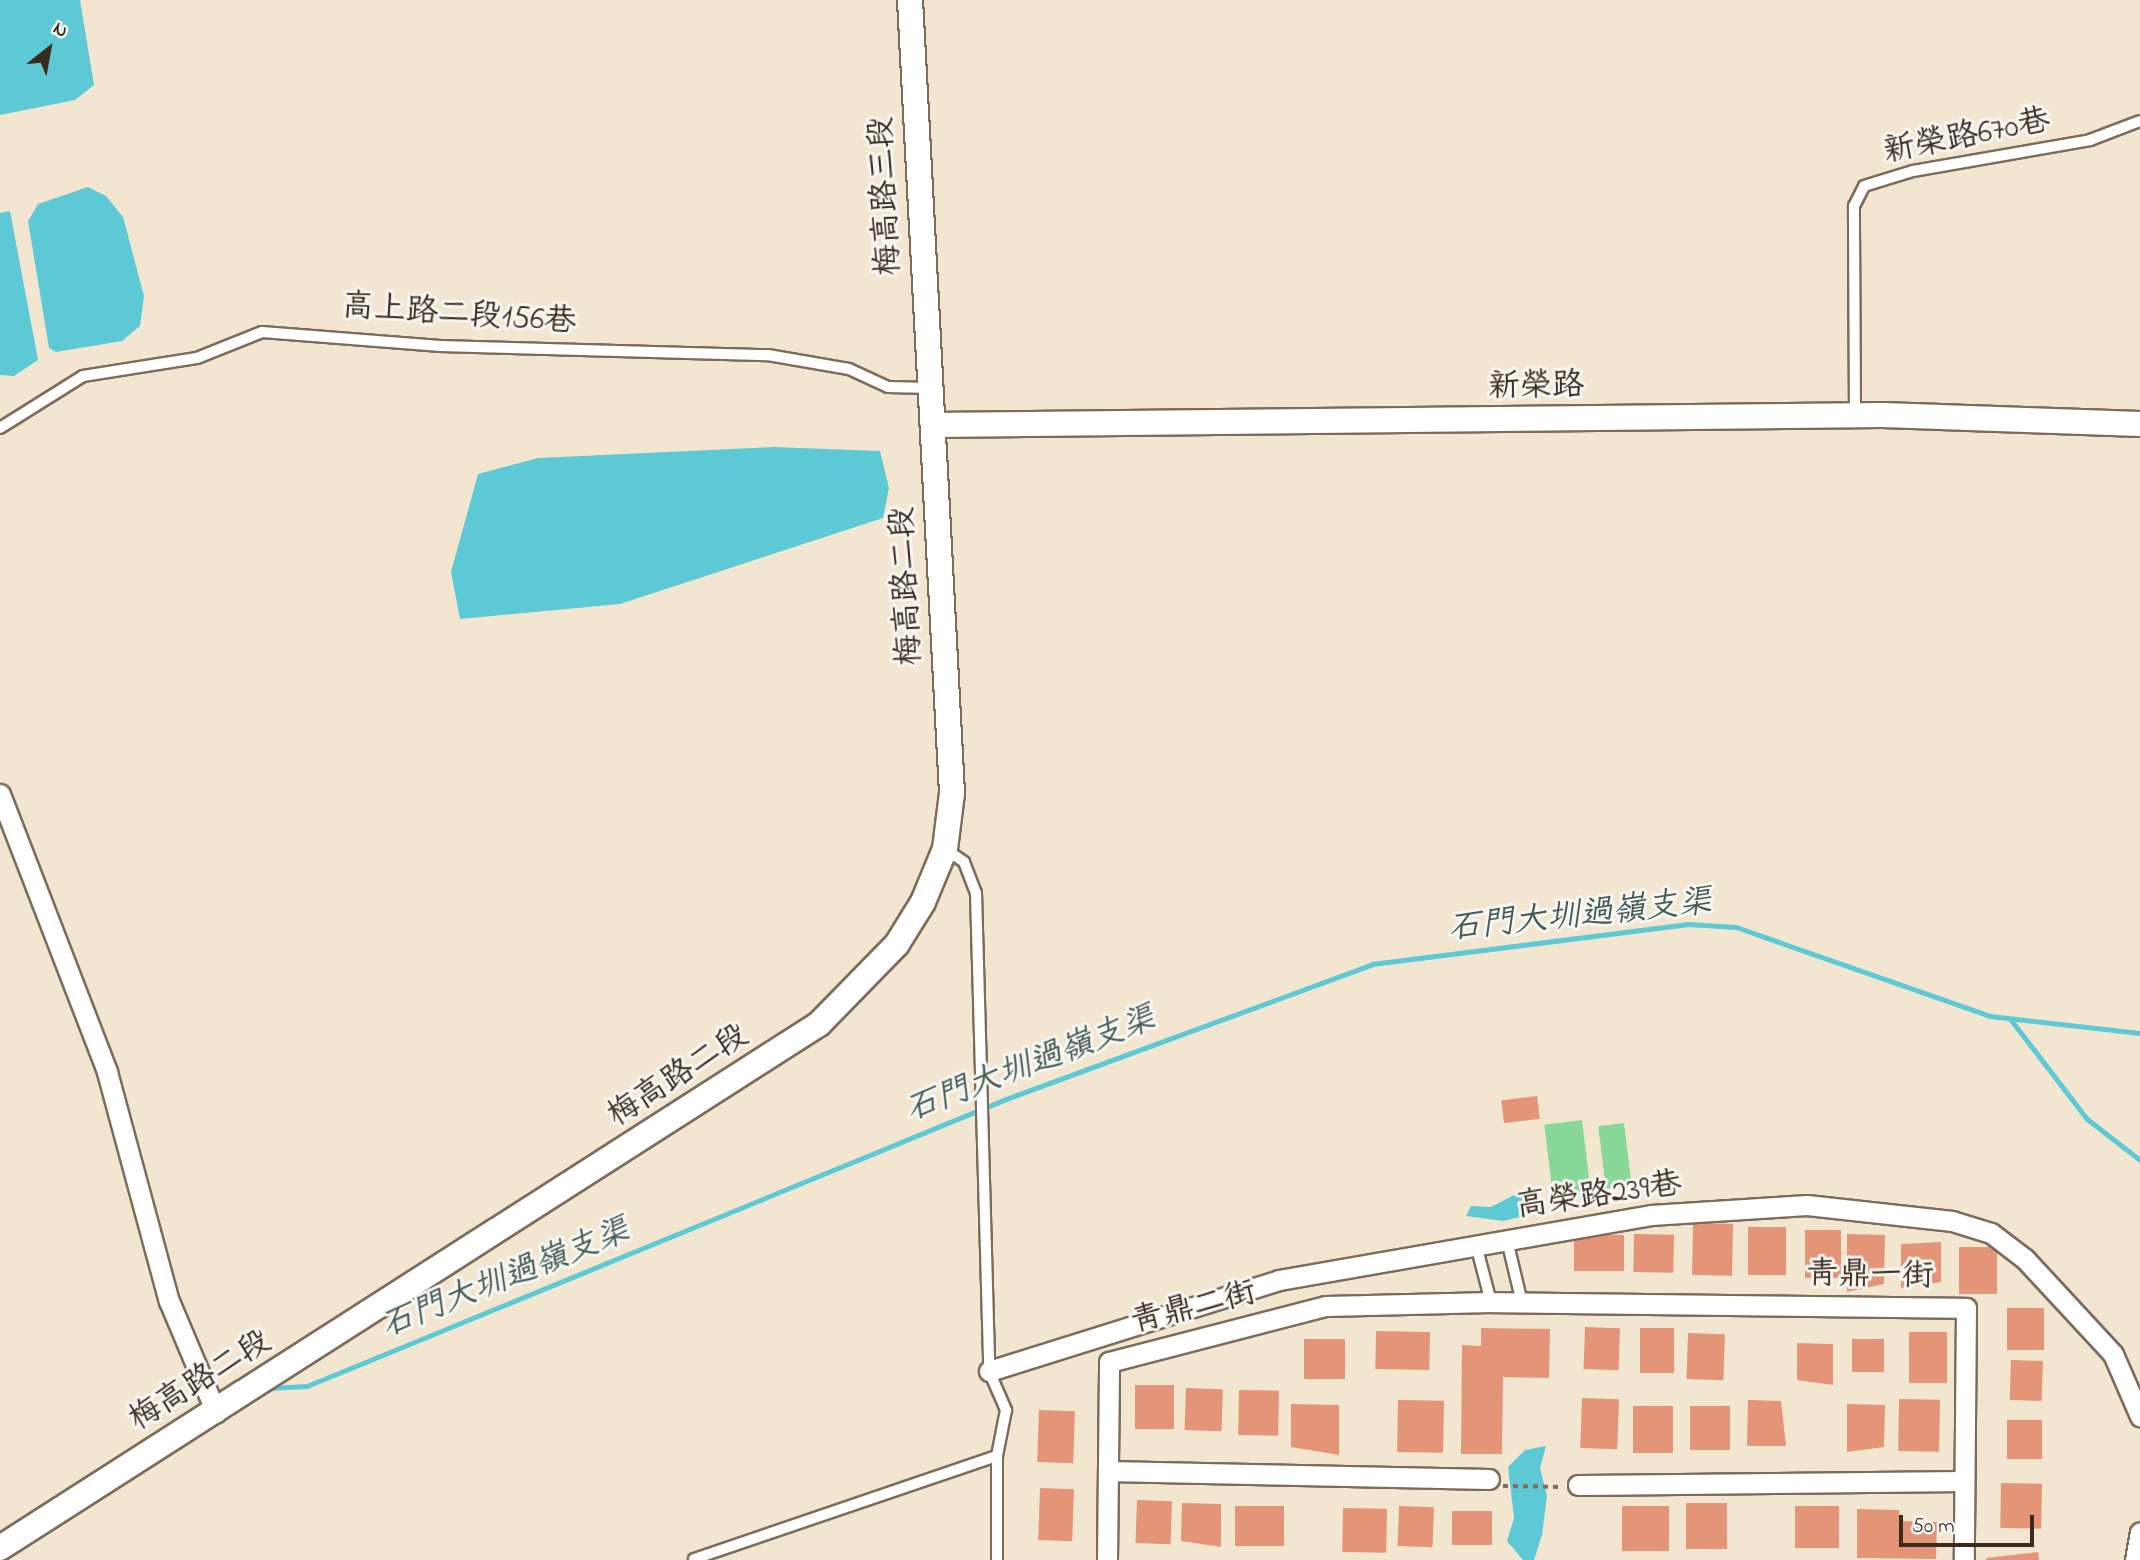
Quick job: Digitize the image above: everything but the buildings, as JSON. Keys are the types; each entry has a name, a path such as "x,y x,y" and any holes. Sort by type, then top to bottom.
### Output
{"street":[{"name":"梅高路三段","path":"910,0 931,388"},
{"name":"梅高路二段","path":"0,1548 212,1404 253,1388 819,1024 897,944 945,849 950,740 931,388"},
{"name":"新榮路","path":"933,425 1855,415 2140,424"},
{"path":"0,794 107,1072 169,1300 212,1404"},
{"name":"高榮路239巷","path":"989,1371 1279,1280 1651,1215 1807,1205 1952,1221 1991,1233 2025,1259 2113,1354 2140,1416"},
{"path":"1491,1303 1522,1303"},
{"name":"青鼎二街","path":"1107,1560 1109,1362 1326,1306 1491,1303"},
{"name":"青鼎一街","path":"1522,1303 1966,1308 1964,1560"},
{"path":"1108,1471 1497,1483"},
{"path":"1578,1485 1964,1482"},
{"path":"2135,1560 2140,1532"}],"lane":[{"name":"新榮路670巷","path":"1855,415 1854,206 1864,186 1913,171 2090,140 2140,121"},
{"name":"高上路二段156巷","path":"0,428 83,376 197,358 262,332 440,346 768,355 849,369 888,387 931,388"},
{"path":"945,849 964,862 976,893 979,1095 989,1371 1006,1410 998,1456 997,1560"},
{"path":"1507,1240 1522,1303"},
{"path":"1476,1245 1491,1303"},
{"path":"694,1559 998,1456"}],"path":[{"path":"1497,1483 1554,1487"}],"green space":[{"path":"1582,1120 1591,1194 1553,1199 1544,1125"},
{"path":"1624,1123 1632,1186 1606,1189 1598,1126"}],"water":[{"path":"0,0 80,0 94,85 75,100 0,115"},
{"path":"88,187 106,196 123,217 144,296 140,326 122,341 56,352 49,348 28,221 38,204"},
{"path":"10,211 38,360 14,376 0,375 0,213"},
{"path":"774,447 880,451 889,488 883,518 620,604 460,619 451,572 478,474 538,458"},
{"path":"1514,1195 1529,1200 1537,1213 1503,1221 1466,1216 1471,1206 1491,1207"},
{"path":"1546,1446 1540,1468 1547,1496 1542,1535 1534,1560 1523,1560 1507,1541 1514,1518 1508,1467 1525,1450"}],"waterway":[{"name":"石門大圳過嶺支渠","path":"269,1388 307,1386 1006,1099 1372,964 1688,924 1736,927 1990,1016 2140,1033"},
{"path":"2011,1020 2087,1119 2140,1160"}]}
